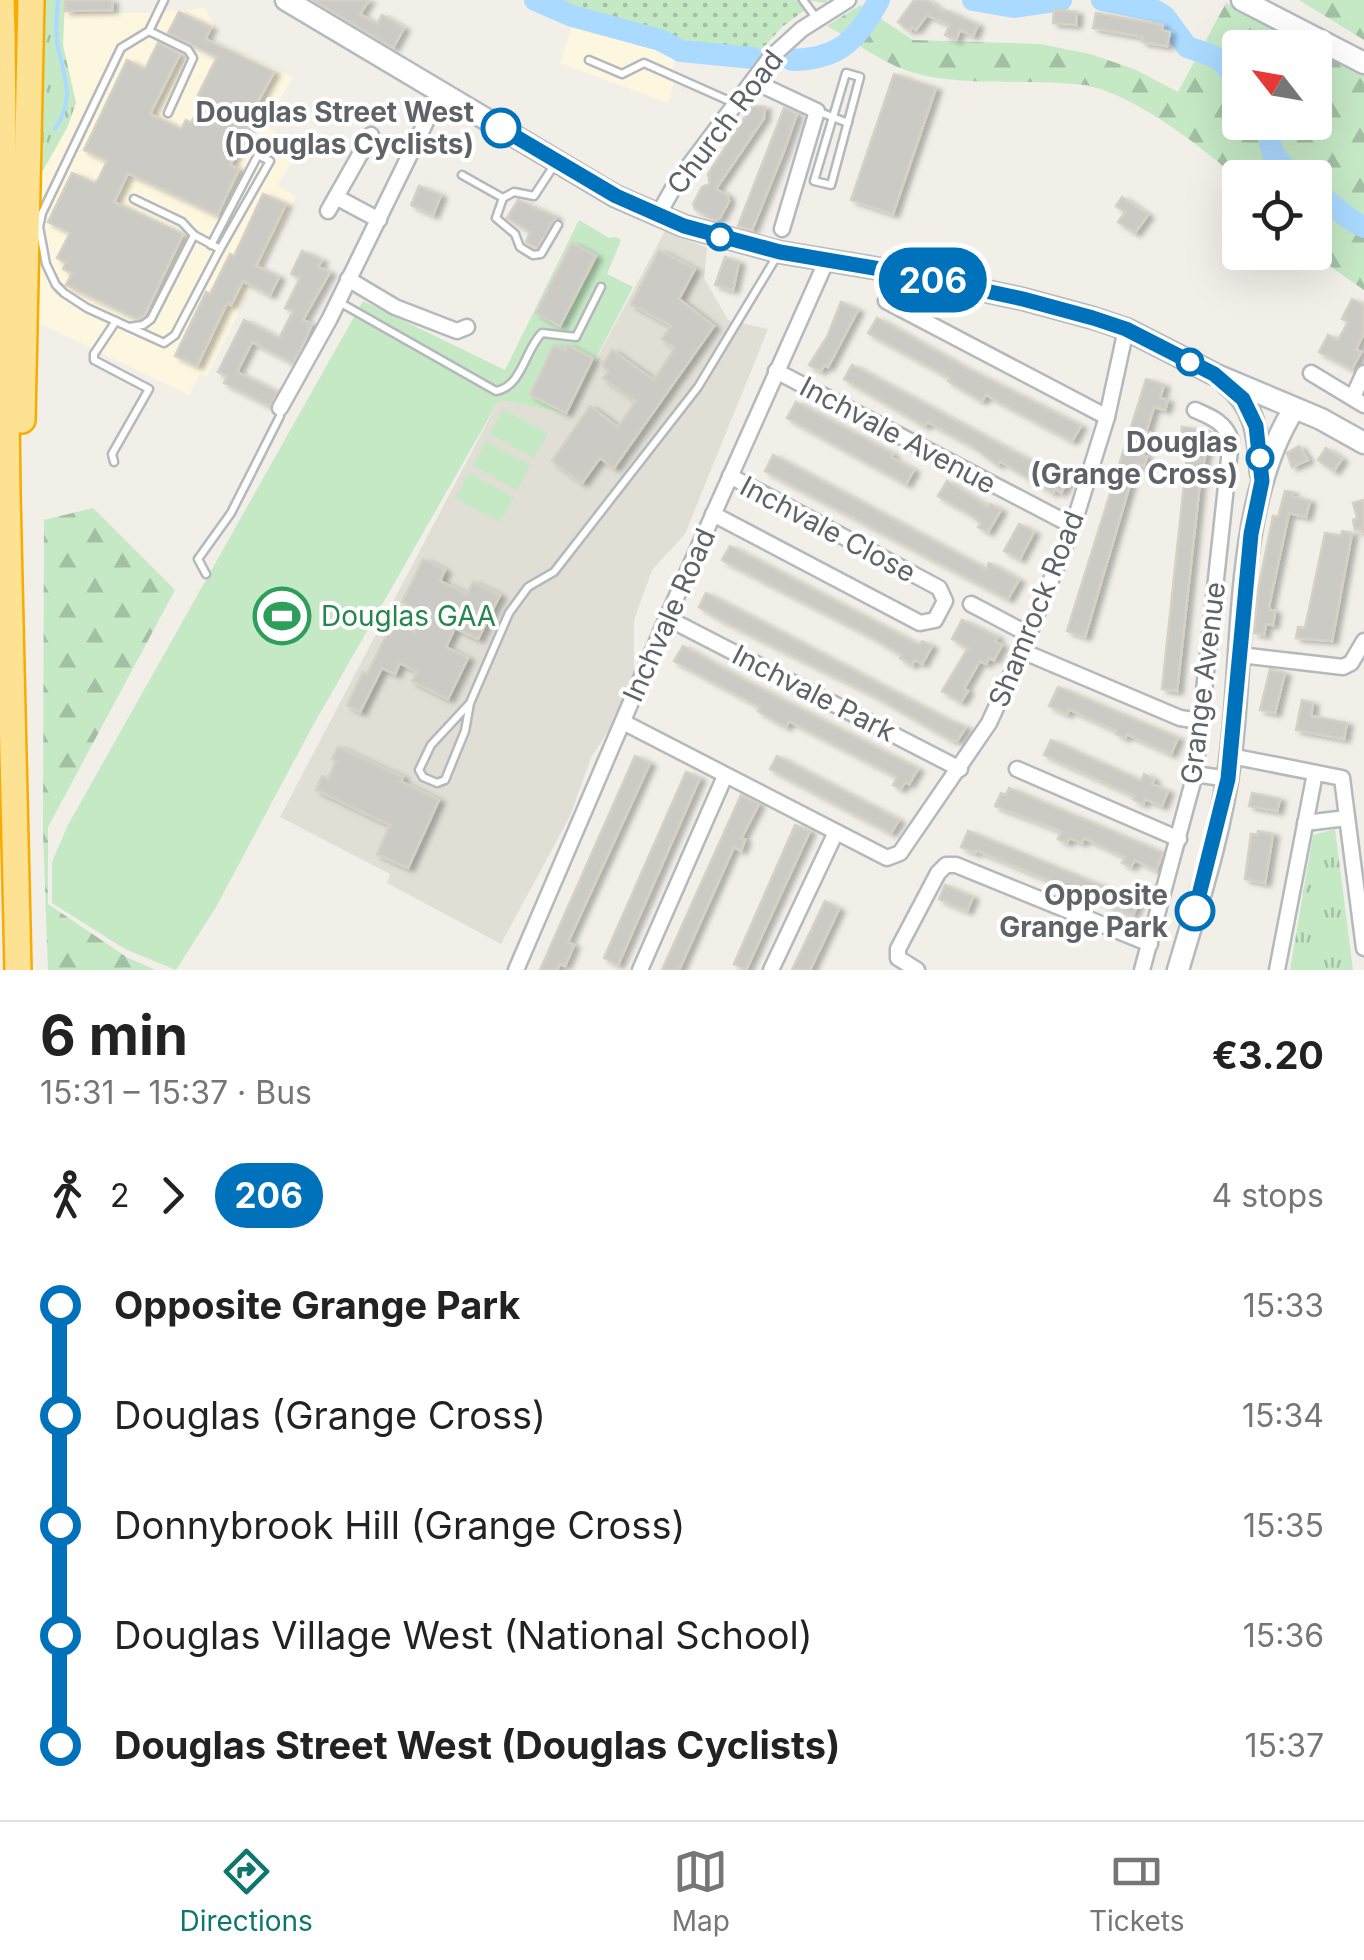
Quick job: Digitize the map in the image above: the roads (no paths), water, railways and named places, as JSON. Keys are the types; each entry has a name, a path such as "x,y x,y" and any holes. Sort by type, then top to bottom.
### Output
{"highway":[{"path":"13,678 31,0"},
{"path":"0,2 18,970"}],"main road":[{"path":"0,2 9,0"},
{"path":"1242,0 1364,63"},
{"path":"293,2 556,162 658,215 730,241 1023,299 1126,329 1364,442"},
{"path":"1214,374 1251,410 1262,481"},
{"path":"1178,970 1228,779 1251,534 1262,481 1284,424 1294,409"}],"street":[{"name":"Church Road","path":"658,215 676,183 780,46 848,0"},
{"path":"752,81 824,114 782,229"},
{"path":"280,408 338,302 441,91"},
{"path":"372,135 332,204 379,220"},
{"name":"Inchvale Road","path":"516,970 826,262"},
{"path":"348,279 411,314 457,331 467,327"},
{"path":"886,301 1107,417"},
{"name":"Shamrock Road","path":"836,832 887,858 900,853 989,723 1073,526 1107,417 1126,329"},
{"name":"Inchvale Avenue","path":"776,371 1073,526"},
{"path":"1311,374 1358,401 1364,373"},
{"name":"Grange Avenue","path":"1142,970 1195,774 1231,440 1218,420 1195,410"},
{"name":"Inchvale Close","path":"713,514 920,623 935,620 945,601 940,588 730,476"},
{"path":"971,604 1028,634"},
{"name":"Inchvale Park","path":"667,618 960,769"},
{"path":"1240,656 1342,667 1351,663 1362,644 1364,626"},
{"path":"1022,651 1180,718 1200,722"},
{"path":"622,722 836,832 771,970"},
{"path":"1231,756 1342,778 1364,948"},
{"path":"1017,769 1179,839"},
{"path":"1277,970 1315,773"},
{"path":"1195,774 1228,779"},
{"path":"640,970 725,776"},
{"path":"1305,823 1347,818"},
{"path":"917,970 898,958 898,949 946,865 956,865 1150,944"}],"lane":[{"path":"164,0 149,30 121,48 42,212 40,227 46,264 56,285 88,308 159,342 169,341 270,161 258,155 211,244"},
{"path":"803,0 818,20"},
{"path":"149,30 188,50 193,58 168,113"},
{"path":"589,60 622,74 644,63 736,104"},
{"path":"846,72 860,77 848,123 831,186 814,180 824,114 846,72"},
{"path":"824,114 848,123"},
{"path":"556,162 534,196 514,192 503,198 496,218 515,234 520,247 533,255 541,254 558,225"},
{"path":"462,175 503,198"},
{"path":"134,199 182,222 194,235 220,249"},
{"path":"128,327 150,319 194,235"},
{"path":"470,702 431,744 419,770 423,777 437,784 445,780 489,655 519,598 528,587 554,572 698,387 780,252"},
{"path":"338,302 496,390 505,389 513,381 542,333 576,337 600,287"},
{"path":"114,462 112,454 149,388 94,360 94,354 116,322"},
{"path":"206,574 198,560 231,513 280,416 280,408"}],"waterway":[{"path":"55,129 67,96 56,37 58,0"},
{"path":"535,0 572,16 660,40 681,51 753,58"},
{"path":"792,60 823,56 845,45 879,0"},
{"path":"973,0 1014,7 1061,0"},
{"path":"1102,0 1156,11 1187,47 1222,62"},
{"path":"1270,140 1278,160"},
{"path":"1332,205 1364,227"}],"place":[{"name":"Douglas Street West (Douglas Cyclists)","path":"501,128"},
{"name":"Douglas (Grange Cross)","path":"1260,458"},
{"name":"Douglas GAA","path":"282,616"},
{"name":"Opposite Grange Park","path":"1195,911"}]}
